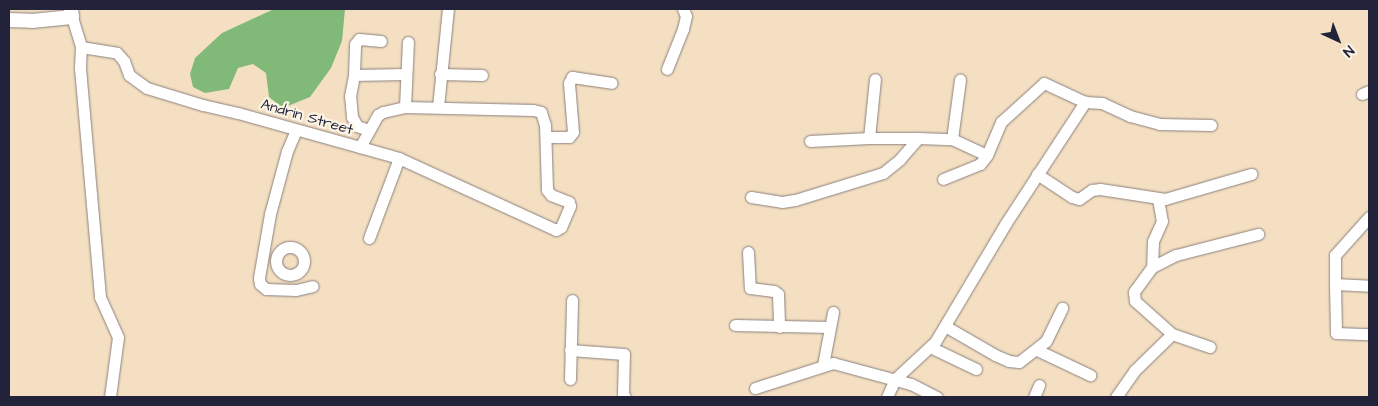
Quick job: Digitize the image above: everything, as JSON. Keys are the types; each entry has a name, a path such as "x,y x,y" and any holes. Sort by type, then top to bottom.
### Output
{"street":[{"path":"438,107 448,9"},
{"path":"667,69 683,29 686,16 683,9"},
{"path":"9,20 32,20 72,13 81,48 80,68 100,297 118,337 110,397"},
{"path":"369,130 357,126 352,117 350,96 354,76 355,44 359,39 382,40"},
{"path":"405,107 405,74 408,42"},
{"name":"Andrin Street","path":"81,48 117,53 124,62 129,75 147,88 360,147 378,115 405,107 533,110 541,112 546,131"},
{"path":"354,76 405,74"},
{"path":"440,74 482,75"},
{"path":"360,147 399,158 557,230 562,226 570,203 550,195 547,190 546,131 569,137 573,132 569,83 572,77 612,83"},
{"path":"869,138 875,79"},
{"path":"952,139 960,80"},
{"path":"943,179 980,164 987,155 1000,122 1043,84 1047,83 1086,102 1102,103 1130,116 1159,124 1211,125"},
{"path":"888,397 895,379 930,347 945,326 1037,174 1086,102"},
{"path":"296,130 287,151 270,214 259,278 264,288 296,290 313,286"},
{"path":"810,141 869,138 952,139 987,155"},
{"path":"751,197 782,202 796,200 883,173 900,159 918,138"},
{"path":"369,238 399,158"},
{"path":"1037,174 1072,197 1079,199 1092,190 1100,189 1158,198 1171,198 1251,174"},
{"path":"1152,267 1153,241 1162,221 1158,198"},
{"path":"1369,217 1335,255 1336,333 1369,334"},
{"path":"1210,347 1172,334 1135,301 1134,292 1152,267 1176,255 1258,234"},
{"path":"748,252 750,288 774,291 778,294 778,327"},
{"path":"263,254 276,258"},
{"path":"1335,284 1369,286"},
{"path":"570,379 572,300"},
{"path":"945,326 1009,361 1019,362 1038,350 1046,341 1062,308"},
{"path":"824,366 833,312"},
{"path":"735,325 829,328"},
{"path":"1116,397 1134,371 1172,334"},
{"path":"930,347 976,369"},
{"path":"570,350 624,354 623,394 625,397"},
{"path":"1038,350 1090,375"},
{"path":"755,388 832,363 911,384 936,397"},
{"path":"1034,397 1039,385"}],"green space":[{"path":"274,9 345,9 342,41 331,68 310,97 283,108 269,97 266,73 253,64 238,68 229,89 205,93 193,87 190,74 195,58 222,33"}]}
